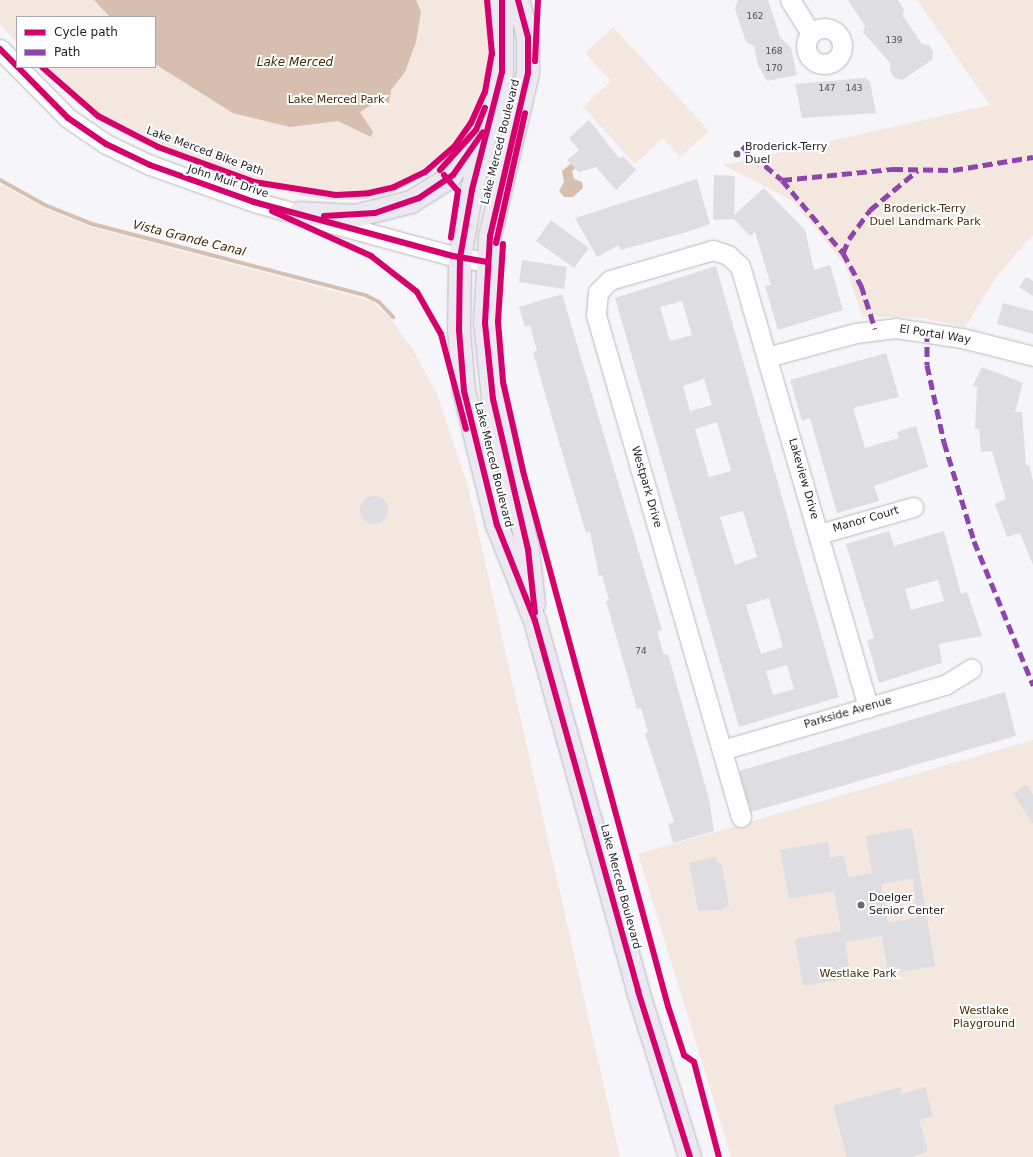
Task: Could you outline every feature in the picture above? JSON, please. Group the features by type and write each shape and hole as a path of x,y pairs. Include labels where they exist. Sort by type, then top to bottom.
{"main road":[{"name":"Lake Merced Boulevard","path":"502,0 503,57 492,116 472,190 460,258 459,338 470,421 501,539 536,621 636,984 690,1157"},
{"name":"Lake Merced Boulevard","path":"518,0 528,36 528,73 498,195 487,262 485,323 490,384 528,549 536,621"},
{"path":"300,213 365,215 419,198 457,170 492,116"}],"street":[{"path":"798,6 811,33"},
{"name":"John Muir Drive","path":"0,50 16,67"},
{"name":"John Muir Drive","path":"17,68 48,100 106,144 203,185 460,258 487,262"},
{"name":"Westpark Drive","path":"728,255 704,251 618,276 598,292 595,307 741,817"},
{"name":"Lakeview Drive","path":"728,255 743,274 868,708"},
{"name":"El Portal Way","path":"767,357 856,333 896,328 962,338 1033,356"},
{"name":"Manor Court","path":"819,534 913,507"},
{"name":"Parkside Avenue","path":"722,750 945,685 971,669"}],"green space":[{"name":"Lake Merced Park","path":"0,0 491,0 497,54 475,125 439,168 393,193 361,200 327,200 258,187 134,140 79,105 39,68 156,68 156,16 16,16 16,42 0,24"},
{"name":"Broderick-Terry Duel Landmark Park","path":"917,0 1033,0 1033,235 999,273 965,327 922,318 862,316 845,265 793,201 723,165 990,105"},
{"path":"613,27 709,131 680,157 663,138 635,164 583,107 611,81 585,53"},
{"path":"0,184 44,208 91,227 371,301 391,319 415,353 437,394 468,487 620,1157 0,1157"},
{"name":"Westlake Park","path":"1033,740 1033,1157 731,1157 638,854"}],"water":[{"name":"Lake Merced","path":"94,0 416,0 421,12 416,42 405,72 391,90 389,103 376,102 360,112 373,132 371,137 338,121 290,127 233,113 156,65 156,16 109,16"},
{"path":"576,159 580,164 572,171 574,179 582,182 583,188 573,197 564,197 559,191 564,182 562,171"}],"building":[{"path":"738,0 768,0 780,37 791,48 797,75 767,81 758,65 754,46 746,42 735,9"},
{"path":"848,0 898,0 904,9 903,16 922,44 929,45 933,52 932,60 902,80 895,78 890,71 890,63 863,32 865,26"},
{"path":"865,78 870,82 876,113 802,118 795,84"},
{"path":"589,120 619,158 624,157 636,170 616,190 596,167 579,172 567,160 579,150 569,138"},
{"path":"714,175 735,176 734,215 764,188 805,230 814,270 830,265 843,310 778,330 765,286 771,285 755,232 750,236 734,219 713,220"},
{"path":"697,179 710,224 687,232 620,250 619,245 597,257 575,218"},
{"path":"551,220 589,248 574,268 536,241"},
{"path":"522,260 567,267 564,289 519,282"},
{"path":"716,266 839,697 739,727 615,298","holes":["682,301 692,335 670,341 660,307","704,379 712,405 690,411 683,386","717,422 731,471 709,477 695,429","743,511 757,557 735,565 720,517","769,598 783,647 761,654 746,605","787,665 794,689 773,695 766,671"]},
{"path":"1026,277 1033,281 1033,296 1019,287"},
{"path":"562,294 662,630 657,631 664,655 668,654 709,799 714,831 673,843 668,824 674,822 645,734 648,732 641,708 637,709 606,601 609,600 602,575 599,576 590,532 586,533 566,466 533,352 537,351 530,325 525,327 519,307"},
{"path":"1003,303 1033,311 1033,334 997,324"},
{"path":"886,353 899,397 853,408 865,448 899,438 897,432 916,426 928,467 874,486 879,501 837,513 810,418 802,421 790,380"},
{"path":"982,367 1023,383 1015,412 1022,412 1026,465 1029,465 1033,481 1033,565 1020,533 1007,537 995,504 1006,499 992,451 981,452 979,429 975,429 977,387 973,386"},
{"path":"374,496 384,500 388,510 384,520 374,524 364,520 360,510 364,500"},
{"path":"889,531 894,546 944,531 961,594 967,592 982,636 939,644 942,663 879,683 867,640 874,638 846,544","holes":["938,580 944,601 911,610 905,589"]},
{"path":"1005,692 1016,736 751,812 739,771"},
{"path":"1027,785 1033,795 1033,824 1013,793"},
{"name":"Doelger Senior Center","path":"912,828 935,966 888,974 882,936 845,942 851,978 803,986 795,939 841,931 834,891 789,899 780,850 828,842 830,858 844,855 848,877 872,873 866,836","holes":["913,878 914,898 920,917 888,923 881,884"]},
{"path":"716,857 717,863 721,863 729,905 721,910 698,911 689,863"},
{"path":"900,1087 902,1094 925,1087 933,1116 919,1120 928,1151 913,1157 847,1157 833,1106"}],"waterway":[{"name":"Vista Grande Canal","path":"0,180 45,205 92,224 365,295 379,302 393,317"}],"marked path":[{"path":"742,146 782,180 843,253 861,285 875,329"},
{"path":"782,180 893,169 953,170 1033,157"},
{"path":"843,253 849,239 870,210 918,170"},
{"path":"927,332 927,365 944,442 974,541 1033,685"}],"cycle path":[{"name":"Lake Merced Bike Path","path":"43,68 98,116 158,147 254,182 336,195 369,193 394,187 425,172 454,147 471,123 485,92 492,54 487,0"},
{"path":"502,0 502,72 472,190 460,258 459,330 464,391 497,525 535,621 638,991 690,1157"},
{"path":"518,0 528,37 528,73 490,236 485,323 493,399 528,549 535,613"},
{"path":"535,61 538,0"},
{"path":"0,49 16,65"},
{"path":"19,68 68,118 106,144 150,165 254,202 453,256 487,262"},
{"path":"440,170 476,130 485,108"},
{"path":"496,243 525,113"},
{"path":"324,216 375,213 419,198 453,175 483,132"},
{"path":"444,175 458,191 451,237"},
{"path":"272,211 371,256 417,292 441,334 466,429"},
{"path":"503,244 498,322 503,382 523,471 668,1006 684,1055 694,1062 719,1157"}],"place":[{"name":"Broderick-Terry Duel","path":"737,154"},
{"name":"Doelger Senior Center","path":"861,905"}],"park label":[{"name":"Westlake Playground","path":"984,1018"}]}
